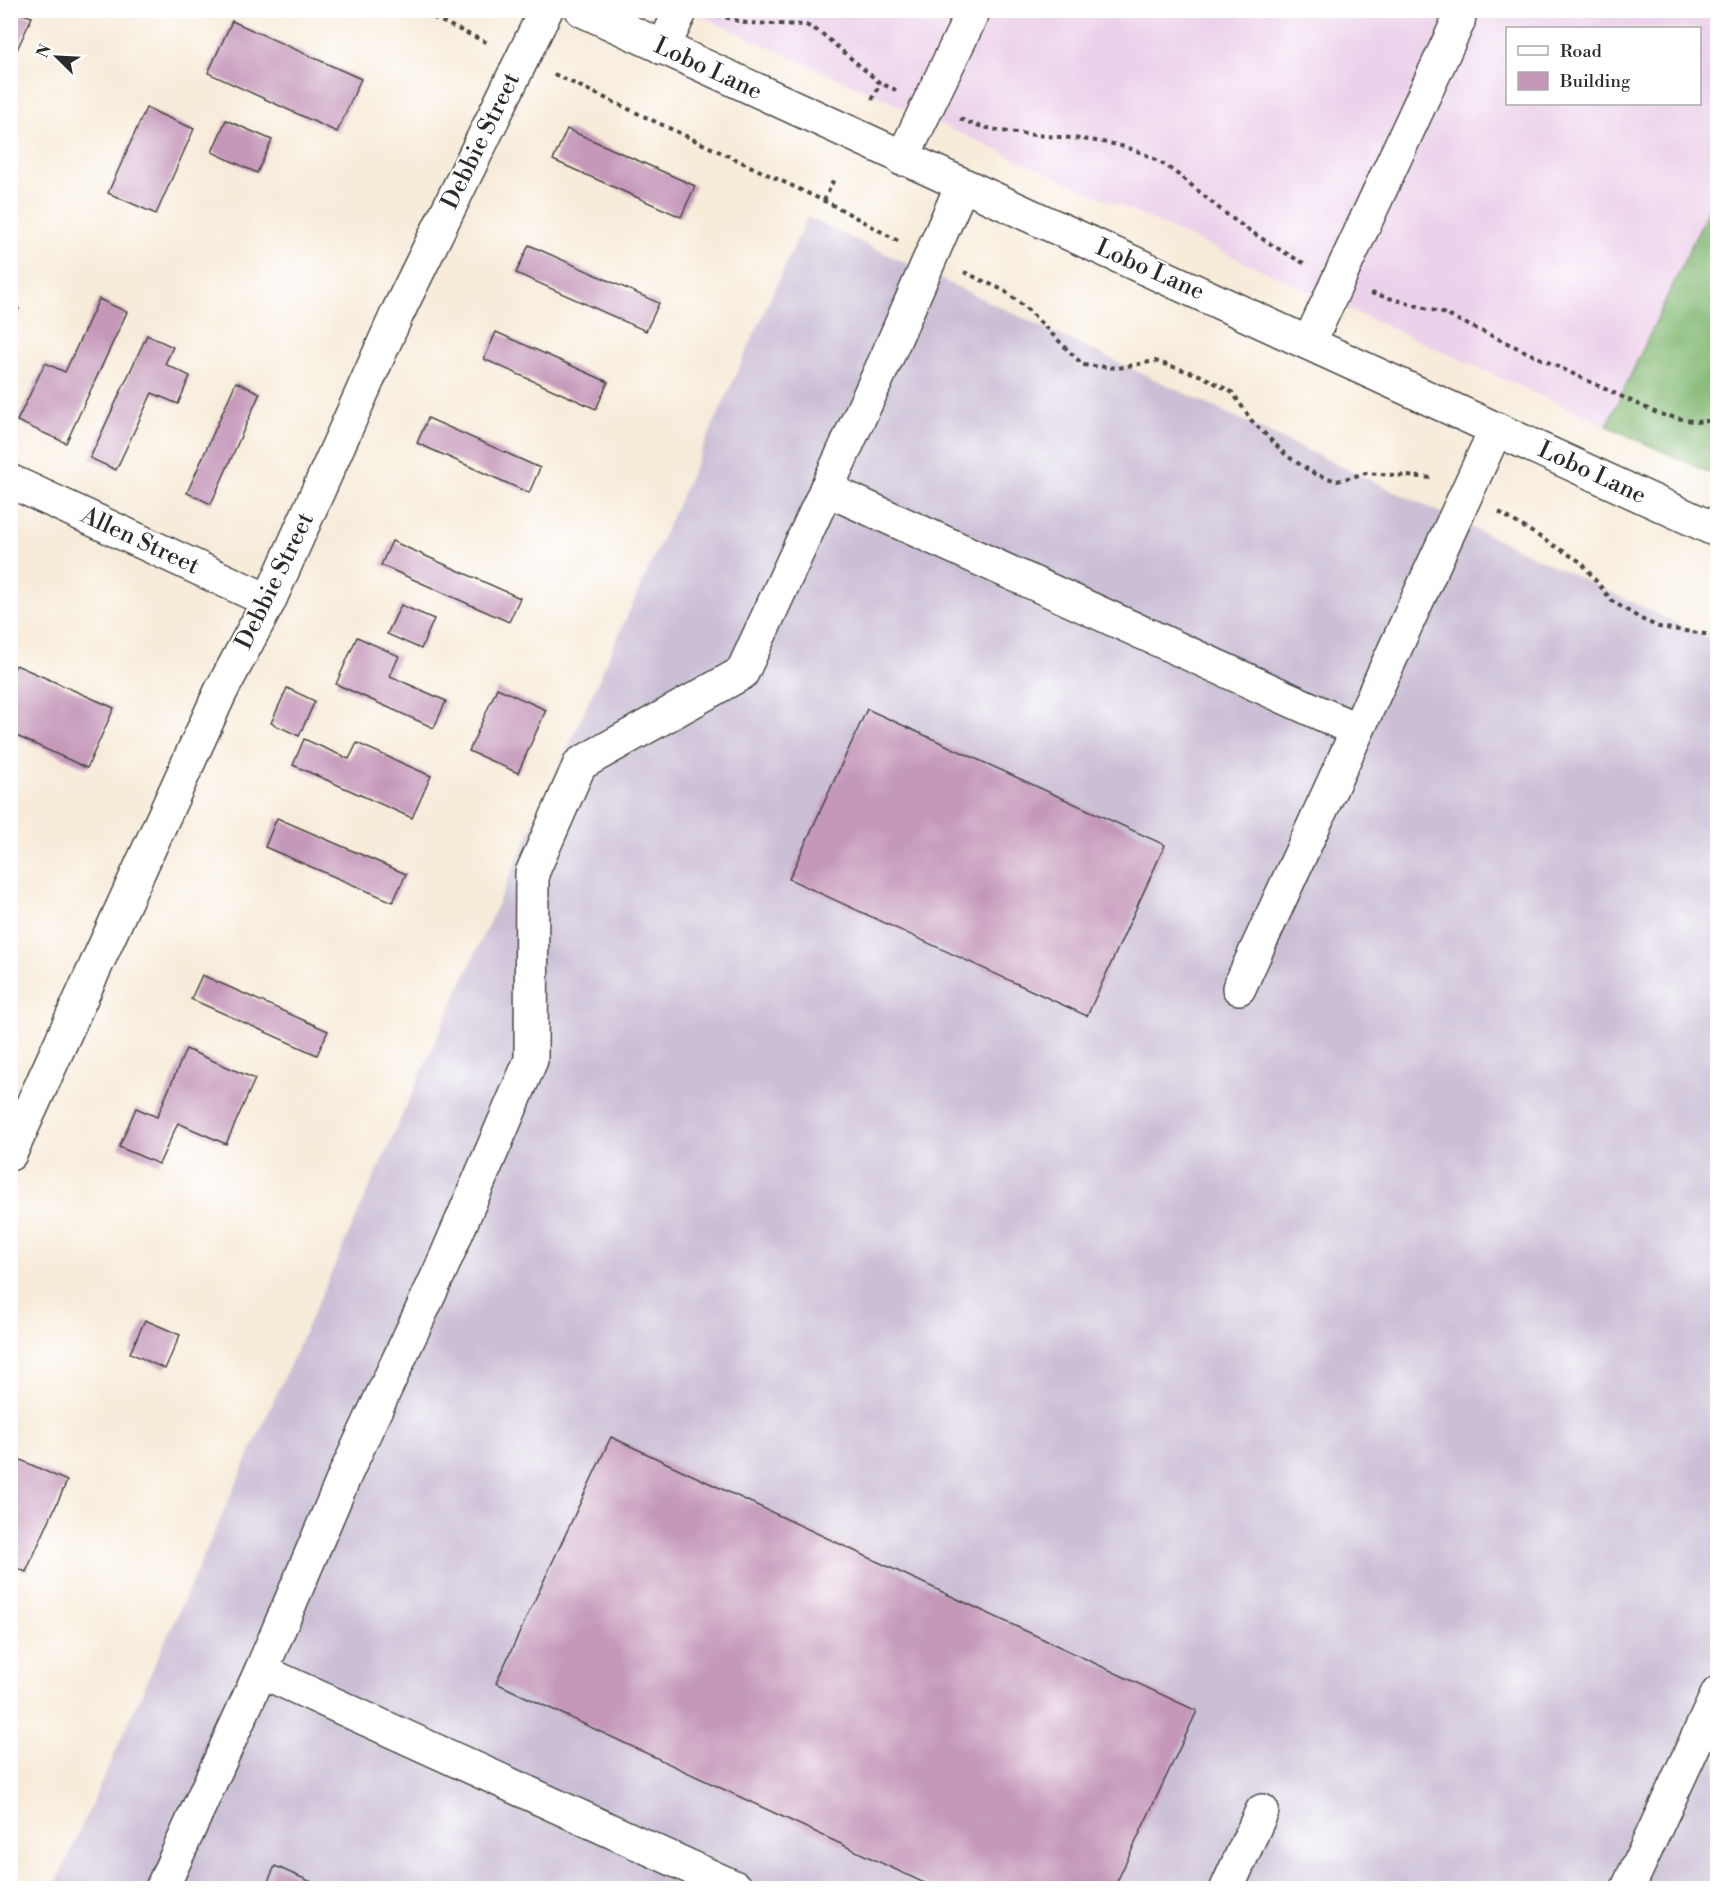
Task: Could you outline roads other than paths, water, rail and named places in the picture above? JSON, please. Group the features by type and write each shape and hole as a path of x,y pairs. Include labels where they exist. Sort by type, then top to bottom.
{"street":[{"name":"Debbie Street","path":"10,1154 220,693 269,601 397,314 546,10"},
{"name":"Lobo Lane","path":"582,10 902,159 1718,531"},
{"path":"663,48 681,10"},
{"path":"902,159 974,10"},
{"path":"1309,343 1458,22 1460,10"},
{"path":"162,1888 261,1671 345,1475 441,1269 531,1060 532,873 580,764 742,673 962,185"},
{"path":"1239,988 1496,429"},
{"name":"Allen Street","path":"10,481 269,601"},
{"path":"826,489 1357,730"},
{"path":"261,1671 736,1888"},
{"path":"1628,1888 1718,1693"},
{"path":"1227,1888 1262,1811"}]}
